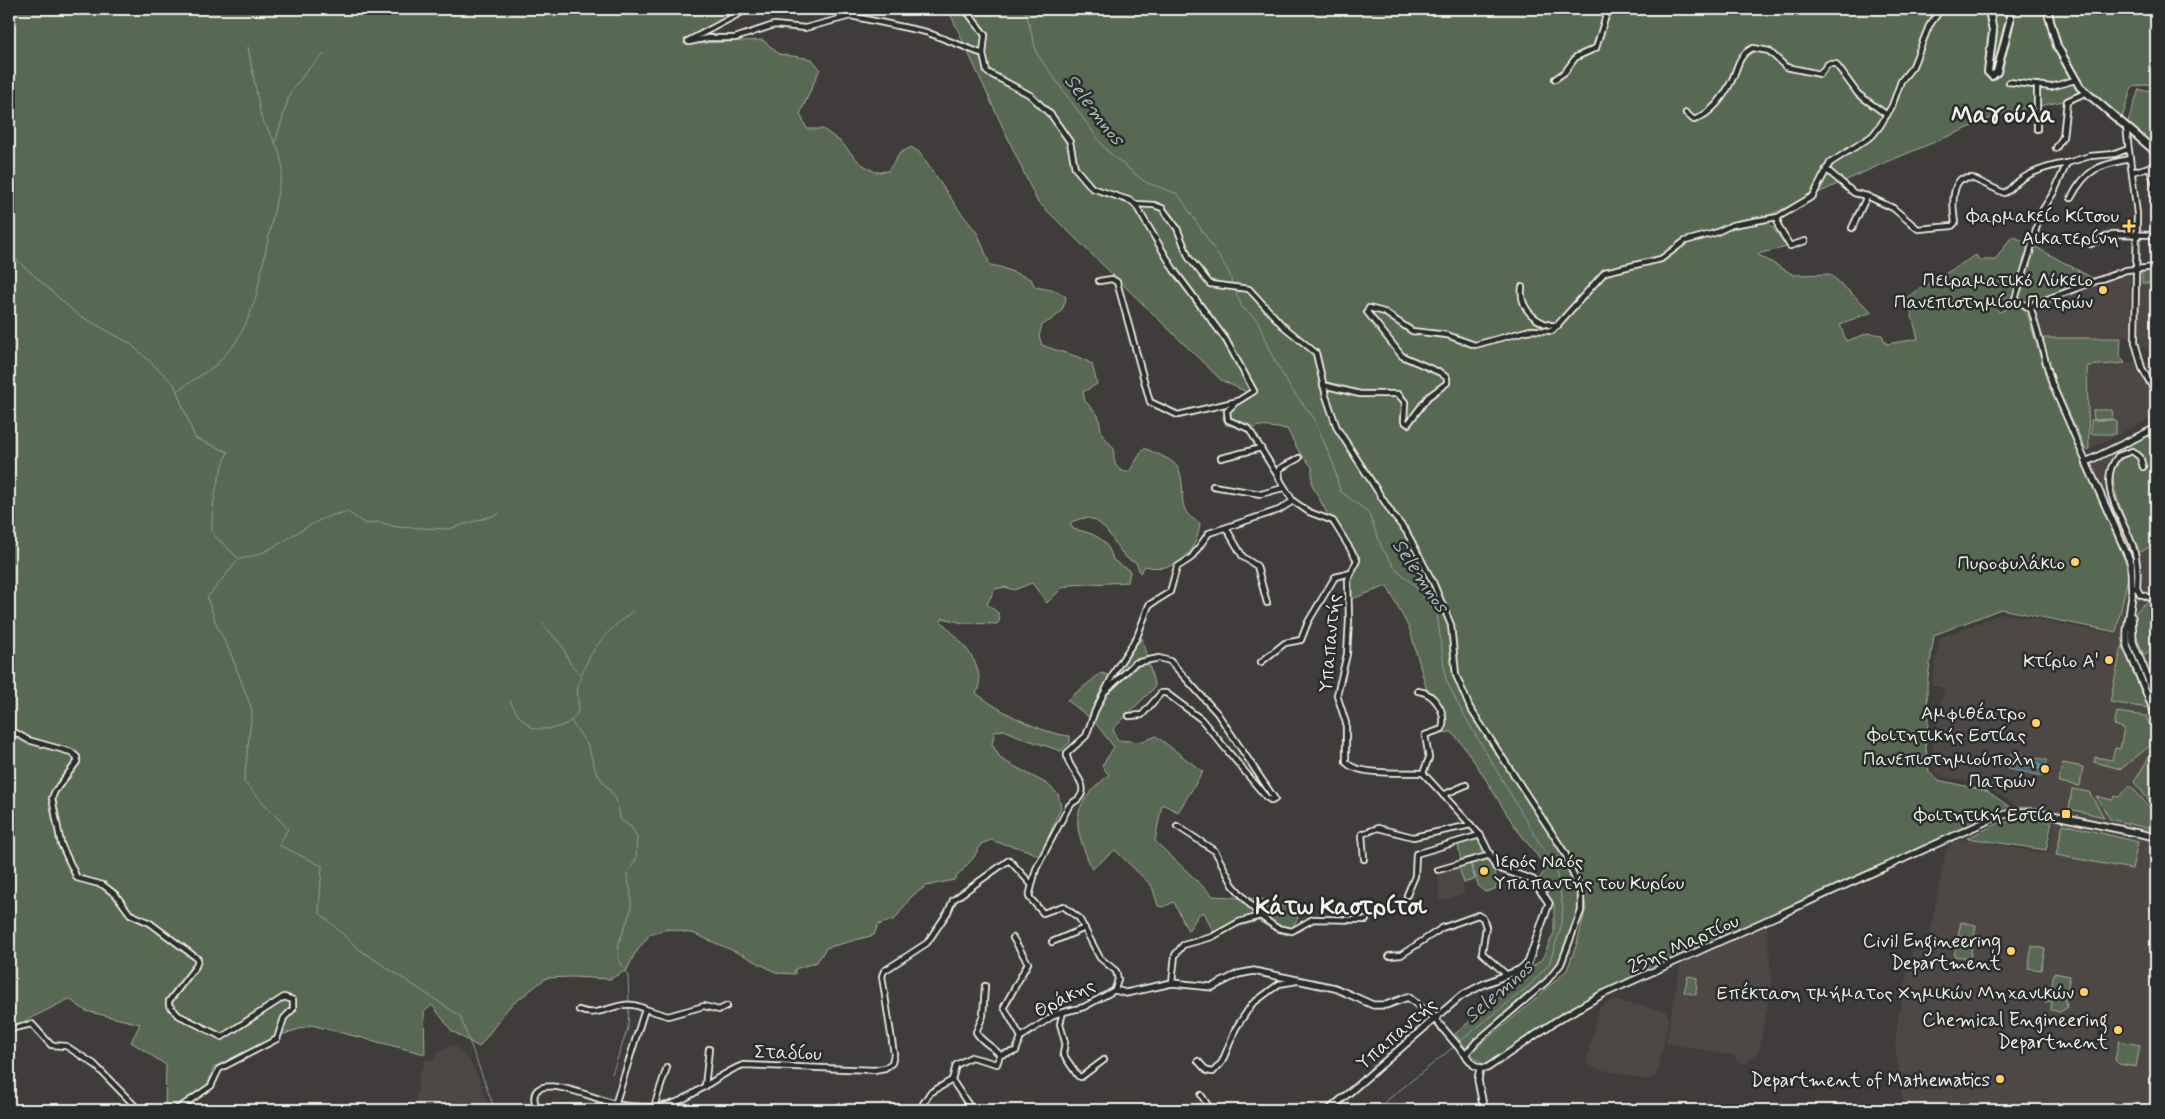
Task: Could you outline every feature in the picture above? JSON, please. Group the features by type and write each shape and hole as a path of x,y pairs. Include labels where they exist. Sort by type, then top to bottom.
{"main road":[{"path":"1990,9 1993,32 1988,72 1990,75 1995,76 2010,21 2010,9"},
{"path":"2047,9 2057,46 2075,80 2086,93 2156,152"}],"street":[{"path":"748,9 688,41 708,38 735,38 774,25 804,28 851,16 926,32 982,54"},
{"path":"965,9 985,35 982,54 987,72 1030,95 1059,124 1070,142 1075,168 1092,188 1135,204 1174,270 1226,340 1254,387 1253,393 1238,400 1178,415 1149,402 1117,282 1112,279 1099,281"},
{"path":"1555,79 1565,72 1576,57 1596,48 1608,9"},
{"path":"1323,385 1360,394 1393,393 1401,396 1405,402 1404,421 1406,424 1411,422 1428,396 1447,383 1447,378 1441,373 1402,356 1367,312 1369,308 1384,312 1412,331 1447,335 1475,345 1530,330 1552,331 1605,272 1661,259 1686,241 1715,233 1732,225 1778,218 1813,196 1826,169 1838,156 1872,136 1887,115 1901,80 1913,66 1929,26 1941,9"},
{"path":"1686,113 1694,120 1713,108 1722,98 1739,60 1753,48 1769,51 1786,67 1820,74 1824,72 1828,64 1836,64 1858,94 1887,115"},
{"path":"2009,82 2051,87 2075,80"},
{"path":"2037,129 2038,85"},
{"path":"2056,148 2064,135 2067,102 2086,93"},
{"path":"2126,127 2137,211 2135,342 2142,368 2156,394"},
{"path":"1826,169 1854,193 1867,196 1893,208 1918,228 1952,226 1955,222 1953,211 1956,185 1961,178 1972,178 2004,193 2016,183 2048,166 2090,156 2116,154 2128,149"},
{"path":"2071,198 2076,187 2093,169 2104,164 2130,159"},
{"path":"2067,163 2054,192 2040,214 2015,299 2031,309 2052,384 2130,563 2135,588 2140,594 2151,598"},
{"path":"2132,172 2156,164"},
{"path":"2149,167 2156,183"},
{"path":"1852,228 1867,196"},
{"path":"1135,204 1154,205 1162,208 1177,228 1188,258 1210,284 1249,289 1282,324 1313,349 1319,358 1330,412 1342,438 1369,476 1393,516 1406,531 1433,582 1451,624 1456,675 1470,708 1565,853 1581,895 1581,911 1561,964 1547,981 1463,1053"},
{"path":"1778,218 1778,226 1790,246 1805,241"},
{"path":"2091,244 2110,234 2156,235"},
{"path":"2031,309 2034,304 2136,268 2156,267"},
{"path":"1522,287 1524,300 1532,316 1545,325 1558,326"},
{"name":"Υπαπαντής","path":"1238,400 1229,409 1227,418 1248,428 1293,501 1302,509 1328,518 1335,524 1357,560 1357,564 1348,580 1349,620 1347,654 1337,697 1346,723 1345,760 1351,767 1378,772 1423,773 1480,834 1499,869 1533,880 1549,902 1528,963 1524,968 1484,984 1461,996 1330,1110"},
{"path":"2086,462 2155,428 2156,417"},
{"path":"1221,458 1261,448"},
{"path":"2143,467 2136,452 2132,451 2118,456 2110,468 2108,480 2109,491 2136,560 2135,588 2127,631 2127,646 2156,716"},
{"path":"1213,486 1261,494 1282,486 1279,469 1299,458"},
{"path":"1293,501 1279,510 1226,528 1213,530 1206,535 1191,558 1177,567 1170,592 1149,605 1137,637 1106,690 1093,716 1086,736 1067,754 1069,763 1081,783 1082,792 1079,799 1069,806 1036,869 1031,884 1030,898 1042,912 1065,906 1077,916 1085,928 1098,956 1116,971 1118,979 1115,990 1126,993 1172,983 1212,987 1238,974 1254,971 1335,988 1373,1005 1386,1005 1404,998 1411,998 1434,1018 1474,1065 1480,1068 1478,1080 1484,1110"},
{"path":"1226,528 1243,557 1257,566 1266,603"},
{"path":"1261,662 1285,643 1301,640 1308,622 1335,576 1351,572"},
{"path":"2132,603 2133,642 2156,698"},
{"path":"1106,690 1135,663 1159,658 1170,660 1217,713 1275,799 1272,801 1266,798 1198,717 1166,693 1161,693 1142,715 1130,716"},
{"path":"1418,691 1426,692 1437,704 1443,723 1442,729 1425,735 1429,758 1423,773"},
{"path":"9,729 28,740 71,752 77,757 77,762 55,791 52,798 61,844 75,876 103,885 116,895 130,914 150,923 198,960 196,966 169,1001 169,1005 175,1012 222,1037 284,997 293,1000 293,1009 284,1018 277,1039 219,1069 211,1086 176,1110"},
{"path":"1443,795 1466,785"},
{"name":"25ης Μαρτίου","path":"1480,1068 1492,1065 1556,1021 1601,995 2004,814 2033,812 2060,815 2156,836"},
{"path":"1364,859 1362,834 1378,828 1413,837 1471,825"},
{"path":"1178,826 1215,852 1233,885 1260,916 1277,928 1292,931 1313,919 1366,920"},
{"path":"1407,895 1415,876 1416,854 1480,834"},
{"path":"1438,870 1490,855"},
{"name":"Σταδίου","path":"536,1110 533,1097 536,1090 555,1087 572,1090 615,1105 654,1109 678,1102 735,1068 750,1064 788,1068 874,1070 892,1063 894,1054 882,976 884,971 927,943 948,912 953,900 1009,860 1015,864 1031,884"},
{"path":"1389,956 1402,954 1442,928 1478,915 1484,918 1486,927 1482,953 1507,975"},
{"path":"1172,983 1175,955 1183,946 1212,937 1238,922 1260,916"},
{"path":"1052,942 1085,928"},
{"name":"Θράκης","path":"1013,938 1028,963 1004,1007 1021,1037 1054,1015 1084,1007 1115,990"},
{"path":"1198,1060 1207,1071 1212,1072 1222,1062 1236,1028 1252,1004 1279,984 1298,980"},
{"path":"985,986 984,1014 975,1031 982,1042 994,1048 1000,1055"},
{"path":"579,1010 590,1012 626,1004 668,1016 704,1006 719,1010 727,1006"},
{"path":"615,1105 645,1009"},
{"path":"1063,1012 1060,1024 1065,1042 1062,1054 1078,1076 1081,1077 1104,1060"},
{"path":"9,1029 28,1024 35,1026 51,1045 66,1046 94,1064 140,1110"},
{"path":"1000,1055 1016,1051 1021,1037"},
{"path":"705,1087 709,1049"},
{"path":"972,1110 952,1080 954,1068 960,1061 975,1057 997,1064 1000,1055"},
{"path":"654,1109 667,1067"},
{"path":"919,1110 930,1093 952,1080"},
{"path":"1201,1095 1211,1110"}],"shaded area":[{"path":"2139,270 2156,270 2156,377 2153,376 2149,369 2147,363 2150,359 2146,347 2142,346 2138,328"},
{"path":"2130,272 2130,337 2041,338 2033,311 2035,306"},
{"path":"2134,363 2141,372 2154,399 2150,419 2089,449 2087,365"},
{"name":"Πανεπιστημιούπολη Πατρών","path":"2156,431 2156,1110 1904,1110 1895,1045 1899,1011 1914,945 1927,947 1946,850 1953,842 1966,839 2048,854 2056,813 2021,809 1984,785 1941,776 1935,772 1931,755 1944,688 1931,685 1940,638 2002,613 2115,634 2127,570 2085,465"},
{"path":"1471,864 1476,880 1462,885 1465,893 1439,902 1439,872"},
{"path":"1767,925 1772,983 1759,1051 1746,1064 1737,1062 1735,1056 1666,1043 1680,965"},
{"path":"1613,1000 1666,1011 1669,1018 1656,1077 1648,1080 1593,1068 1586,1062 1599,1007"},
{"path":"453,1044 469,1060 479,1079 490,1110 417,1110 416,1100 419,1074 426,1059 432,1060 439,1051"}],"green space":[{"path":"9,9 740,9 683,44 763,40 779,54 812,59 820,69 800,114 807,129 823,129 841,142 860,163 875,172 888,171 900,153 911,147 919,152 978,234 990,265 1031,279 1035,287 1057,291 1066,297 1061,311 1042,325 1039,336 1042,345 1074,355 1092,364 1097,384 1083,392 1085,401 1098,415 1102,434 1114,449 1114,458 1118,468 1124,472 1129,472 1144,448 1172,461 1178,468 1181,476 1186,512 1191,518 1200,523 1194,544 1183,559 1166,567 1145,566 1140,573 1136,562 1128,559 1121,552 1102,525 1094,520 1083,518 1070,523 1073,529 1087,532 1099,538 1107,546 1113,560 1130,571 1128,582 1071,585 1062,588 1047,603 1032,583 1014,590 1005,587 995,589 987,604 998,613 1000,620 997,624 963,623 943,618 941,621 962,643 973,660 979,679 979,689 976,693 999,709 1035,727 1070,736 1070,742 1061,751 1004,730 995,731 992,744 1001,759 1047,784 1058,794 1061,807 1040,857 1034,853 991,840 981,844 974,857 954,880 926,886 911,897 895,919 878,925 874,935 826,948 817,962 795,969 795,974 777,973 745,956 695,934 669,929 650,934 634,955 627,970 610,979 546,978 509,1007 479,1047 452,1031 432,1005 424,1012 425,1054 311,1025 272,1038 214,1067 208,1084 172,1110 165,1110 166,1065 131,1042 140,1024 86,1011 69,999 13,1027 9,1027"},
{"path":"948,9 2156,9 2156,83 2132,87 2122,118 2094,95 2004,113 1882,164 1765,217 1787,247 1757,254 1794,275 1830,274 1872,312 1840,324 1846,341 1869,333 1882,335 1886,344 1918,339 1907,297 1976,255 1979,260 1995,260 2012,236 2030,244 2012,298 2005,298 1995,307 1999,312 2017,305 2024,308 2028,316 2049,385 2126,563 2128,577 2116,632 2001,609 1934,635 1927,685 1928,724 1925,740 1929,772 1938,780 1987,791 2014,810 1991,816 1608,988 1528,1035 1488,1063 1482,1064 1470,1053 1530,1004 1567,970 1577,943 1586,908 1579,873 1566,866 1577,895 1578,911 1561,957 1552,971 1533,991 1467,1050 1455,1034 1542,959 1554,933 1554,904 1538,880 1546,869 1514,826 1460,742 1452,732 1438,733 1441,723 1440,714 1429,698 1410,630 1387,586 1346,601 1346,576 1354,565 1352,559 1347,546 1334,528 1324,520 1328,515 1312,485 1312,467 1298,450 1287,429 1258,426 1247,433 1242,428 1226,425 1223,419 1225,408 1247,400 1253,395 1221,380 1037,201"},
{"path":"2156,87 2156,148 2127,124 2139,89 2146,91"},
{"path":"2034,246 2094,279 2027,304 2019,297"},
{"path":"2142,271 2156,271 2156,283 2142,283"},
{"path":"2041,338 2121,338 2120,356 2125,363 2087,366 2089,449 2086,450 2056,384"},
{"path":"2093,410 2112,410 2113,419 2094,420"},
{"path":"2091,420 2116,420 2116,434 2091,434"},
{"path":"2156,431 2156,543 2141,552 2123,514 2115,491 2113,474 2116,466 2126,454 2122,447"},
{"path":"2156,598 2156,620 2153,621 2156,629 2156,646 2144,655 2134,629 2134,615 2138,609"},
{"path":"1142,638 1155,687 1113,729 1117,740 1142,742 1156,736 1203,772 1178,812 1162,804 1155,841 1213,896 1262,899 1294,909 1298,918 1288,935 1280,933 1258,921 1233,928 1216,938 1204,912 1199,914 1188,931 1174,902 1163,907 1158,906 1152,886 1115,850 1092,869 1081,840 1078,818 1086,797 1109,775 1102,766 1114,747 1094,721 1067,700 1101,673 1111,676"},
{"path":"2122,645 2148,708 2110,702"},
{"path":"2117,712 2146,716 2156,741 2121,769 2094,762 2095,757 2112,760 2115,748 2120,749 2124,728 2114,725"},
{"path":"2156,746 2156,809 2134,782"},
{"path":"2063,763 2083,767 2080,786 2058,782"},
{"path":"2130,785 2156,815 2150,829 2110,819 2096,796 2112,800 2115,796 2119,797"},
{"path":"2072,789 2089,792 2104,817 2069,809"},
{"path":"2029,819 2052,822 2046,850 1967,838 1999,823"},
{"path":"2063,824 2138,842 2132,869 2056,855"},
{"path":"1479,838 1483,848 1483,855 1461,862 1458,844"},
{"path":"1488,860 1495,874 1497,884 1495,889 1485,892 1479,887 1471,864"},
{"path":"1470,864 1475,879 1464,883 1459,867"},
{"path":"1961,922 1976,925 1974,939 1958,936"},
{"path":"1958,938 1973,941 1970,958 1954,956"},
{"path":"2032,946 2045,949 2041,970 2028,968"},
{"path":"2054,973 2070,976 2065,1000 2068,1007 2060,1012 2051,1010 2052,1002 2047,1001 2046,1004 2045,997 2049,997"},
{"path":"1688,976 1697,978 1696,995 1684,992"},
{"path":"2119,1041 2140,1045 2136,1067 2119,1064 2115,1060"}],"water":[{"path":"2011,753 2047,760 2044,776 2008,769"}],"waterway":[{"name":"Selemnos","path":"1025,9 1037,54 1106,150 1145,182 1178,194 1229,272 1232,284"},
{"path":"177,391 216,365 234,345 246,324 256,297 283,168 278,148 261,117 248,47"},
{"path":"9,49 14,64 9,92"},
{"path":"275,143 290,93 308,69 324,54"},
{"path":"9,253 77,314 131,344 174,384 195,438 228,452 215,492 212,533 239,559 207,598 252,710 244,782 288,829 279,845 322,866 319,912 360,950 460,1016 495,1110"},
{"name":"Selemnos","path":"1234,288 1242,307 1258,321 1270,352 1291,389 1314,418 1334,466 1340,491 1368,512 1382,548 1394,567 1415,586 1437,614 1446,680 1461,710 1556,871 1563,908 1560,931 1549,964 1530,985 1458,1043"},
{"path":"239,559 254,556 267,550 319,521 333,515 348,512 365,524 380,522 396,527 449,529 499,514"},
{"path":"510,701 518,715 532,728 551,729 569,722 577,713 578,687 592,653 606,635 633,611"},
{"path":"543,624 563,647 570,663 582,677"},
{"path":"571,721 588,746 596,772 616,799 621,820 631,827 637,836 636,859 627,875 631,893 631,910 619,943 618,957 628,976 629,1002"},
{"path":"612,1074 628,1028 629,1006"},
{"name":"Selemnos","path":"1375,1110 1455,1046"}],"place":[{"name":"Φαρμακείο Κίτσου Αικατερίνη","path":"2129,226"},
{"name":"Πειραματικό Λύκειο Πανεπιστημίου Πατρών","path":"2103,290"},
{"name":"Πυροφυλάκιο","path":"2075,562"},
{"name":"Κτίριο Α'","path":"2109,660"},
{"name":"Αμφιθέατρο Φοιτητικής Εστίας","path":"2036,723"},
{"name":"Πανεπιστημιούπολη Πατρών","path":"2045,769"},
{"name":"Φοιτητική Εστία","path":"2066,814"},
{"name":"Ιερός Ναός Υπαπαντής του Κυρίου","path":"1484,871"},
{"name":"Civil Engineering Department","path":"2011,951"},
{"name":"Επέκταση τμήματος Χημικών Μηχανικών","path":"2084,992"},
{"name":"Chemical Engineering Department","path":"2118,1030"},
{"name":"Department of Mathematics","path":"2000,1079"}],"district":[{"name":"Μαγούλα","path":"2003,114"},
{"name":"Κάτω Καστρίτσι","path":"1341,906"}]}
